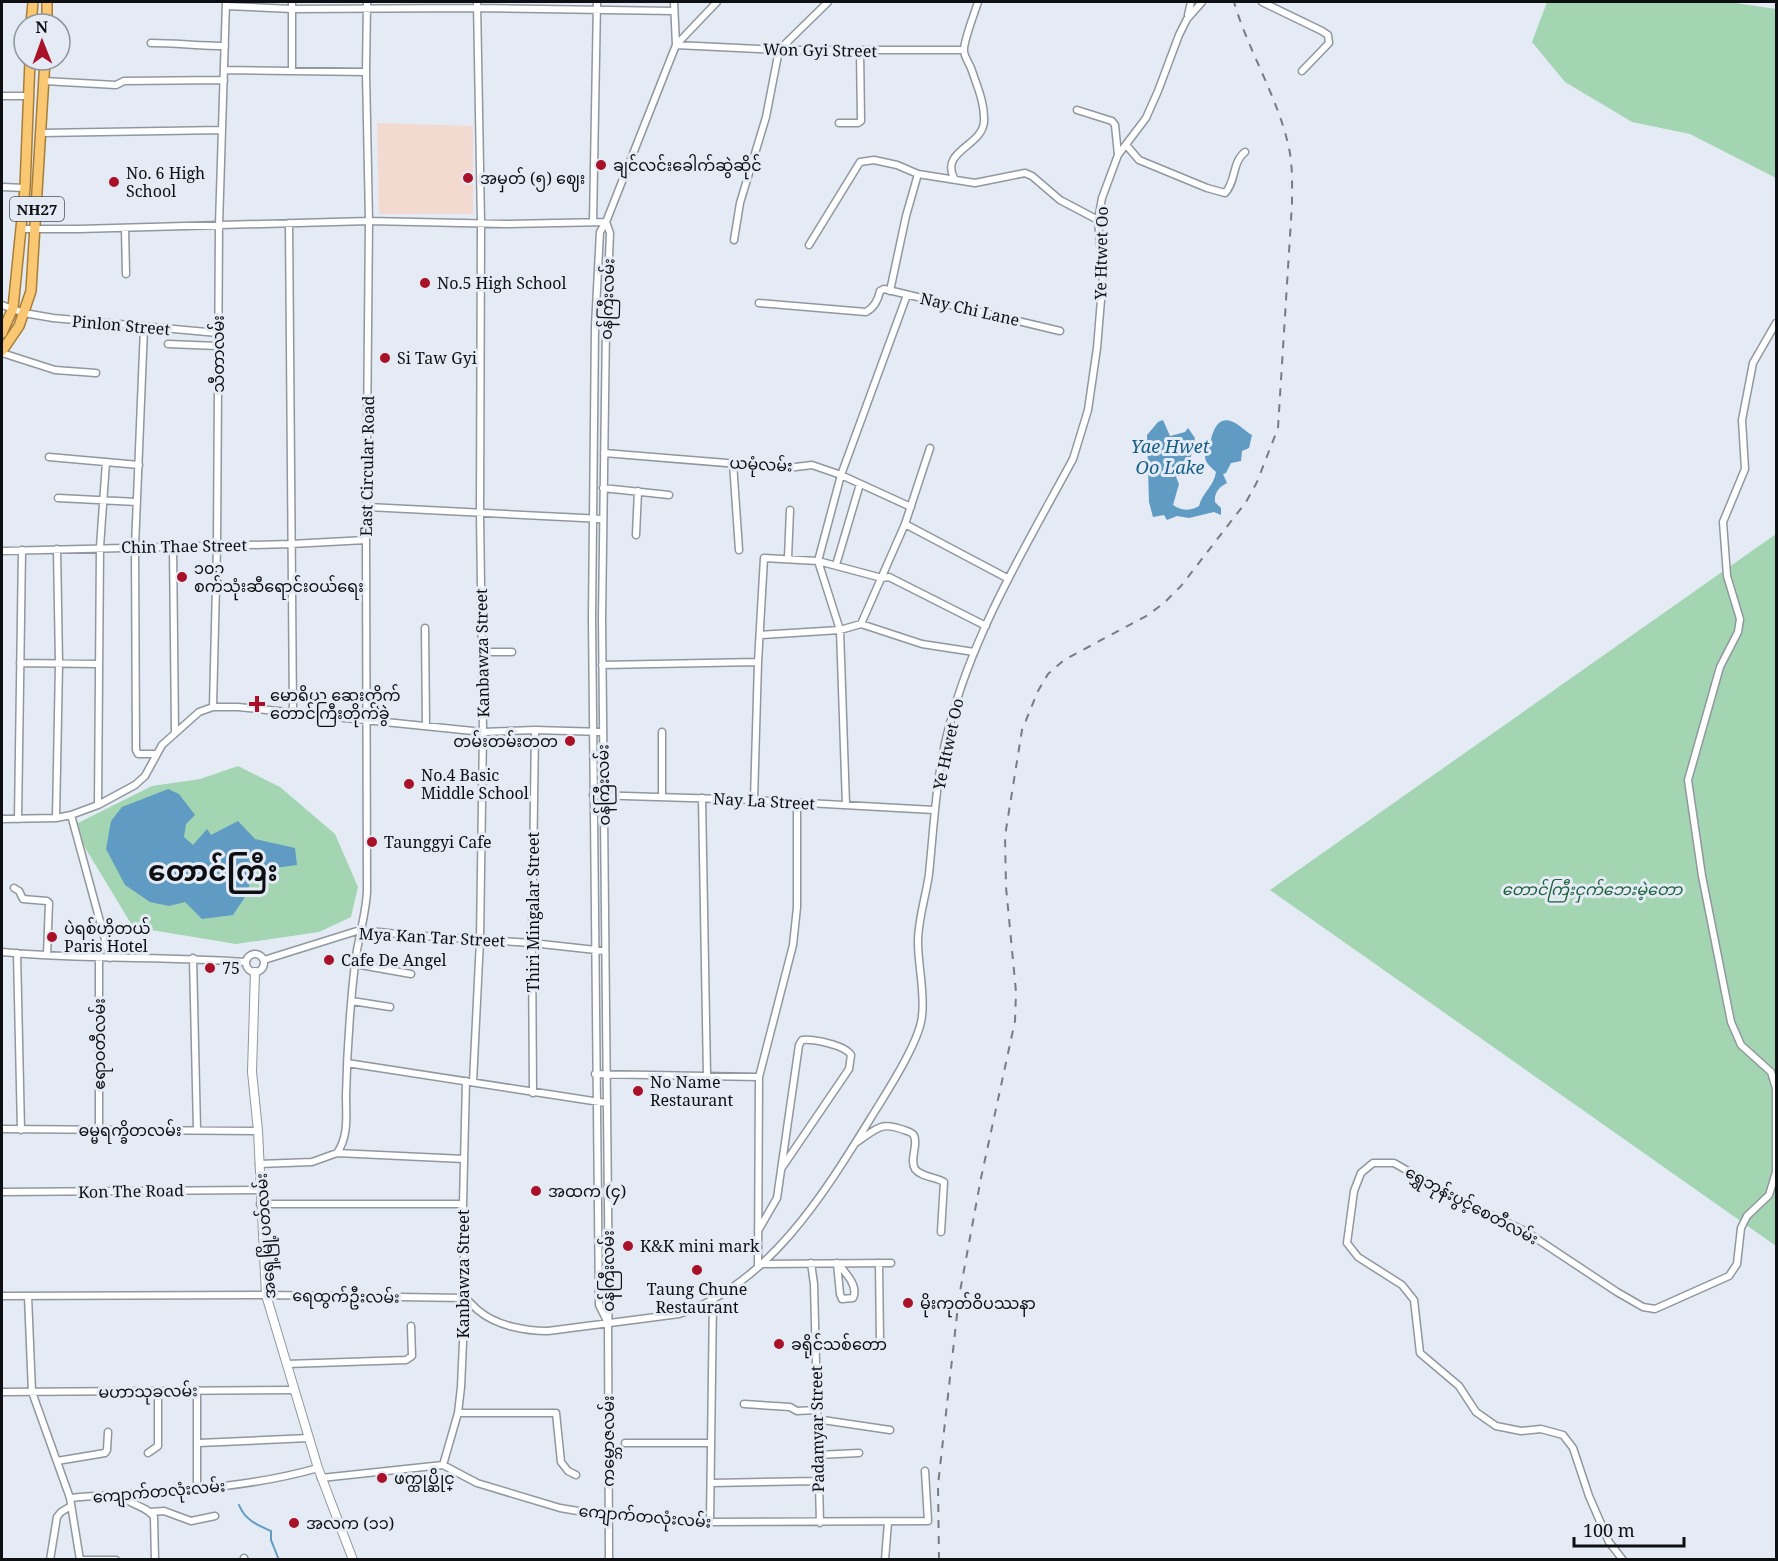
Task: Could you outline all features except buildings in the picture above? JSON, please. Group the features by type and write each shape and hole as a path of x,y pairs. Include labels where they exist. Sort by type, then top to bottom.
{"highway":[{"name":"NH27","path":"2,333 13,308 25,188 30,72"},
{"name":"NH27","path":"2,352 19,326 31,291 44,72"}],"street":[{"path":"292,2 292,71"},
{"path":"593,222 597,2"},
{"path":"674,2 676,45"},
{"path":"21,229 369,221 606,222 676,45 717,2"},
{"path":"734,240 740,203 766,117 779,50 828,2"},
{"path":"954,178 951,171 956,154 980,134 984,120 981,95 964,50 978,2"},
{"path":"1187,19 1191,2"},
{"path":"1187,19 1202,2"},
{"path":"1262,2 1328,35 1329,43 1302,71"},
{"path":"226,4 292,9 367,5 477,5 674,11"},
{"name":"သီတာလမ်း","path":"213,707 217,545 219,225 226,4"},
{"name":"East Circular Road","path":"337,1153 344,1144 346,1130 347,1063 355,964 360,930 366,912 367,891 366,540 369,221 367,5"},
{"name":"Kanbawza Street","path":"443,1465 458,1413 465,1298 464,1159 480,940 483,732 480,514 481,223 477,5"},
{"name":"Ye Htwet Oo","path":"608,1323 679,1314 698,1308 759,1265 803,1220 894,1080 918,1030 922,1017 918,942 929,876 934,810 948,729 974,652 1007,578 1073,459 1088,410 1097,348 1103,276 1098,220 1102,198 1118,156 1146,118 1187,19"},
{"path":"151,43 225,46"},
{"name":"Won Gyi Street","path":"676,45 779,50 964,50"},
{"path":"839,123 861,121 860,50"},
{"path":"224,70 366,72"},
{"path":"44,81 116,85 124,81 224,80"},
{"path":"2,96 30,96"},
{"path":"1077,110 1112,122 1118,156"},
{"path":"41,133 222,130"},
{"path":"1127,146 1139,160 1225,193 1229,189 1238,158 1245,152"},
{"path":"809,245 860,162 874,160 897,165 918,174 954,178 962,182 975,183 1025,173 1032,176 1060,200 1098,220"},
{"path":"890,291 906,216 918,174"},
{"path":"2,187 25,188"},
{"name":"ဝန်ကြီးလမ်း","path":"606,222 610,233 603,488 602,666 608,1323"},
{"name":"ဝန်ကြီးလမ်း","path":"606,222 600,232 597,277 592,731 599,1305 608,1323"},
{"path":"289,223 293,712"},
{"path":"126,228 126,274"},
{"name":"Nay Chi Lane","path":"759,303 866,312 876,303 881,289 1060,331"},
{"path":"846,805 840,630 818,561 841,476 907,295"},
{"name":"Pinlon Street","path":"2,305 24,313 53,318 218,333"},
{"name":"ရွှေဘုန်းပွင့်စေတီလမ်း","path":"1623,1560 1609,1542 1589,1496 1573,1448 1563,1435 1541,1429 1521,1431 1496,1426 1476,1412 1460,1386 1420,1353 1414,1300 1402,1285 1358,1257 1347,1243 1354,1191 1361,1173 1373,1163 1394,1163 1461,1201 1525,1231 1643,1307 1655,1309 1729,1276 1737,1264 1741,1228 1747,1216 1769,1195 1776,1172 1776,1088 1771,1072 1741,1045 1731,1022 1702,876 1688,780 1720,667 1738,632 1740,619 1727,576 1723,522 1745,469 1742,420 1753,363 1776,323"},
{"path":"144,328 135,547 136,750 138,754 156,754"},
{"path":"168,344 218,345"},
{"path":"2,352 55,370 96,373"},
{"path":"861,624 906,524 930,448"},
{"name":"ယမုံလမ်း","path":"604,453 787,468 812,465 911,507"},
{"path":"48,457 139,465"},
{"path":"98,805 100,547 105,462"},
{"path":"733,463 739,550"},
{"path":"836,565 860,484"},
{"path":"603,488 669,495"},
{"path":"636,535 638,491"},
{"path":"58,498 137,502"},
{"path":"368,507 603,519"},
{"path":"788,558 790,510"},
{"path":"906,524 1007,578"},
{"name":"Chin Thae Street","path":"2,551 366,540"},
{"path":"173,546 175,732"},
{"path":"56,818 59,664 57,549"},
{"path":"18,819 22,550"},
{"path":"754,800 764,558 818,561 882,578 889,577 986,626"},
{"path":"760,635 840,630 861,624 922,644 974,652"},
{"path":"425,628 426,726"},
{"path":"482,651 512,652"},
{"path":"602,666 758,662"},
{"path":"21,663 98,664"},
{"path":"2,819 56,818 98,805 135,785 145,776 156,754 175,732 200,712 213,707 293,712 483,732 535,730 603,732"},
{"name":"Thiri Mingalar Street","path":"533,1093 532,943 535,730"},
{"path":"662,732 662,797"},
{"name":"Nay La Street","path":"593,795 754,800 934,810"},
{"path":"702,798 707,1076"},
{"path":"797,803 797,907 793,945 759,1077 759,1265 891,1263"},
{"path":"71,815 110,958"},
{"path":"14,888 19,891 23,899 49,903 47,955"},
{"name":"Mya Kan Tar Street","path":"2,952 99,958 193,958 246,962 255,954 264,960 360,930 604,951"},
{"path":"17,953 21,1130"},
{"name":"ဧရာဝတီလမ်း","path":"99,958 99,1130"},
{"path":"193,958 197,1130"},
{"path":"246,962 249,970 255,972 262,969 264,960"},
{"path":"355,964 411,974"},
{"name":"အရှေ့မြို့ပတ်လမ်း","path":"255,972 252,1072 258,1131 266,1294 321,1478 353,1560"},
{"path":"352,1000 390,1007"},
{"path":"758,1232 777,1198 781,1169 799,1045 802,1040 812,1040 847,1049 851,1055 849,1069 781,1169"},
{"path":"347,1063 606,1103"},
{"path":"595,1074 759,1077"},
{"path":"854,1144 885,1126 891,1125 912,1133 916,1139 913,1162 915,1168 922,1174 944,1182 941,1232"},
{"name":"ဓမ္မရက္ခိတလမ်း","path":"2,1129 258,1131"},
{"path":"259,1164 312,1162 337,1153 464,1159"},
{"name":"Kon The Road","path":"2,1192 260,1190"},
{"path":"260,1204 463,1204"},
{"name":"Padamyar Street","path":"811,1263 814,1284 820,1523"},
{"path":"837,1263 855,1290 853,1298 842,1299 837,1263"},
{"path":"879,1263 880,1342"},
{"name":"ရေထွက်ဦးလမ်း","path":"2,1296 266,1294 465,1298"},
{"path":"28,1296 32,1392 70,1498 81,1560 116,1560"},
{"path":"465,1298 480,1312 498,1322 533,1331 608,1323"},
{"path":"710,1522 713,1299"},
{"name":"ကမ္ဘောဇလမ်း","path":"608,1323 609,1560"},
{"path":"287,1364 406,1360 412,1356 411,1326"},
{"path":"197,1390 199,1443 197,1488"},
{"name":"မဟာသုခလမ်း","path":"2,1392 294,1390"},
{"path":"148,1453 158,1446 158,1391"},
{"path":"744,1404 790,1407 797,1411 816,1410"},
{"path":"458,1413 556,1413 561,1462 568,1471 576,1475"},
{"path":"816,1419 890,1430"},
{"path":"57,1461 105,1453 108,1432"},
{"path":"199,1443 309,1438"},
{"path":"625,1443 711,1443"},
{"path":"818,1455 859,1453"},
{"path":"321,1478 443,1465"},
{"name":"ကျောက်တလုံးလမ်း","path":"443,1465 477,1483 560,1508 608,1516 710,1522 928,1521 925,1472"},
{"name":"ကျောက်တလုံးလမ်း","path":"70,1498 250,1484 318,1468"},
{"path":"711,1483 818,1481"},
{"path":"120,1494 130,1503 151,1512 164,1511 191,1521 215,1516"},
{"path":"50,1560 57,1517 71,1506"},
{"path":"151,1512 154,1517 155,1560"},
{"path":"885,1560 888,1522"}],"shaded area":[{"path":"377,123 473,126 473,214 379,214"}],"green space":[{"path":"1547,2 1729,2 1776,9 1776,178 1690,134 1632,122 1565,82 1532,42"},
{"name":"တောင်ကြီးငှက်ဘေးမဲ့တော","path":"1776,534 1776,1246 1270,890"},
{"path":"238,766 280,787 335,834 358,887 351,917 319,932 236,944 133,927 72,826 152,786 200,779"}],"water":[{"name":"Yae Hwet Oo Lake","path":"1163,420 1170,436 1185,432 1188,428 1195,438 1188,470 1176,477 1179,484 1173,505 1183,509 1199,506 1215,477 1216,472 1205,456 1216,426 1228,420 1238,424 1252,435 1249,448 1242,451 1241,461 1231,463 1226,473 1223,474 1227,483 1215,496 1215,502 1221,508 1221,515 1214,512 1189,518 1177,516 1167,520 1164,515 1153,517 1149,502 1147,435 1158,422"},
{"path":"168,789 179,794 195,815 186,824 184,837 193,845 207,829 211,835 238,821 255,839 295,848 297,865 253,871 247,894 233,915 202,919 185,902 169,906 150,902 125,885 106,849 111,821 122,807"}],"waterway":[{"path":"239,1505 248,1518 271,1531 271,1540 279,1560"}],"railway":[{"path":"939,1560 938,1485 959,1297 981,1178 1015,1021 1016,992 1006,887 1005,836 1022,730 1038,691 1048,674 1064,660 1148,615 1181,586 1246,502 1257,482 1278,428 1292,204 1291,159 1277,108 1234,2"}],"place":[{"name":"ချင်လင်းခေါက်ဆွဲဆိုင်","path":"601,165"},
{"name":"အမှတ် (၅) ဈေး","path":"468,178"},
{"name":"No. 6 High School","path":"114,182"},
{"name":"No.5 High School","path":"425,283"},
{"name":"Si Taw Gyi","path":"385,358"},
{"name":"၁၀၃ စက်သုံးဆီရောင်းဝယ်ရေး","path":"182,577"},
{"name":"မောရိယ ဆေးတိုက် တောင်ကြီးတိုက်ခွဲ","path":"257,704"},
{"name":"တမ်းတမ်းတတ","path":"570,741"},
{"name":"No.4 Basic Middle School","path":"409,784"},
{"name":"Taunggyi Cafe","path":"372,842"},
{"name":"ပဲရစ်ဟိုတယ် Paris Hotel","path":"52,937"},
{"name":"Cafe De Angel","path":"329,960"},
{"name":"75","path":"210,968"},
{"name":"No Name Restaurant","path":"638,1091"},
{"name":"အထက (၄)","path":"536,1191"},
{"name":"K&K mini mark","path":"628,1246"},
{"name":"Taung Chune Restaurant","path":"697,1270"},
{"name":"မိုးကုတ်ဝိပဿနာ","path":"908,1303"},
{"name":"ခရိုင်သစ်တော","path":"779,1344"},
{"name":"ဖက္ထုပ္ဆိုင္","path":"382,1478"},
{"name":"အလက (၁၁)","path":"294,1523"}],"district":[{"name":"တောင်ကြီး","path":"213,870"}]}
